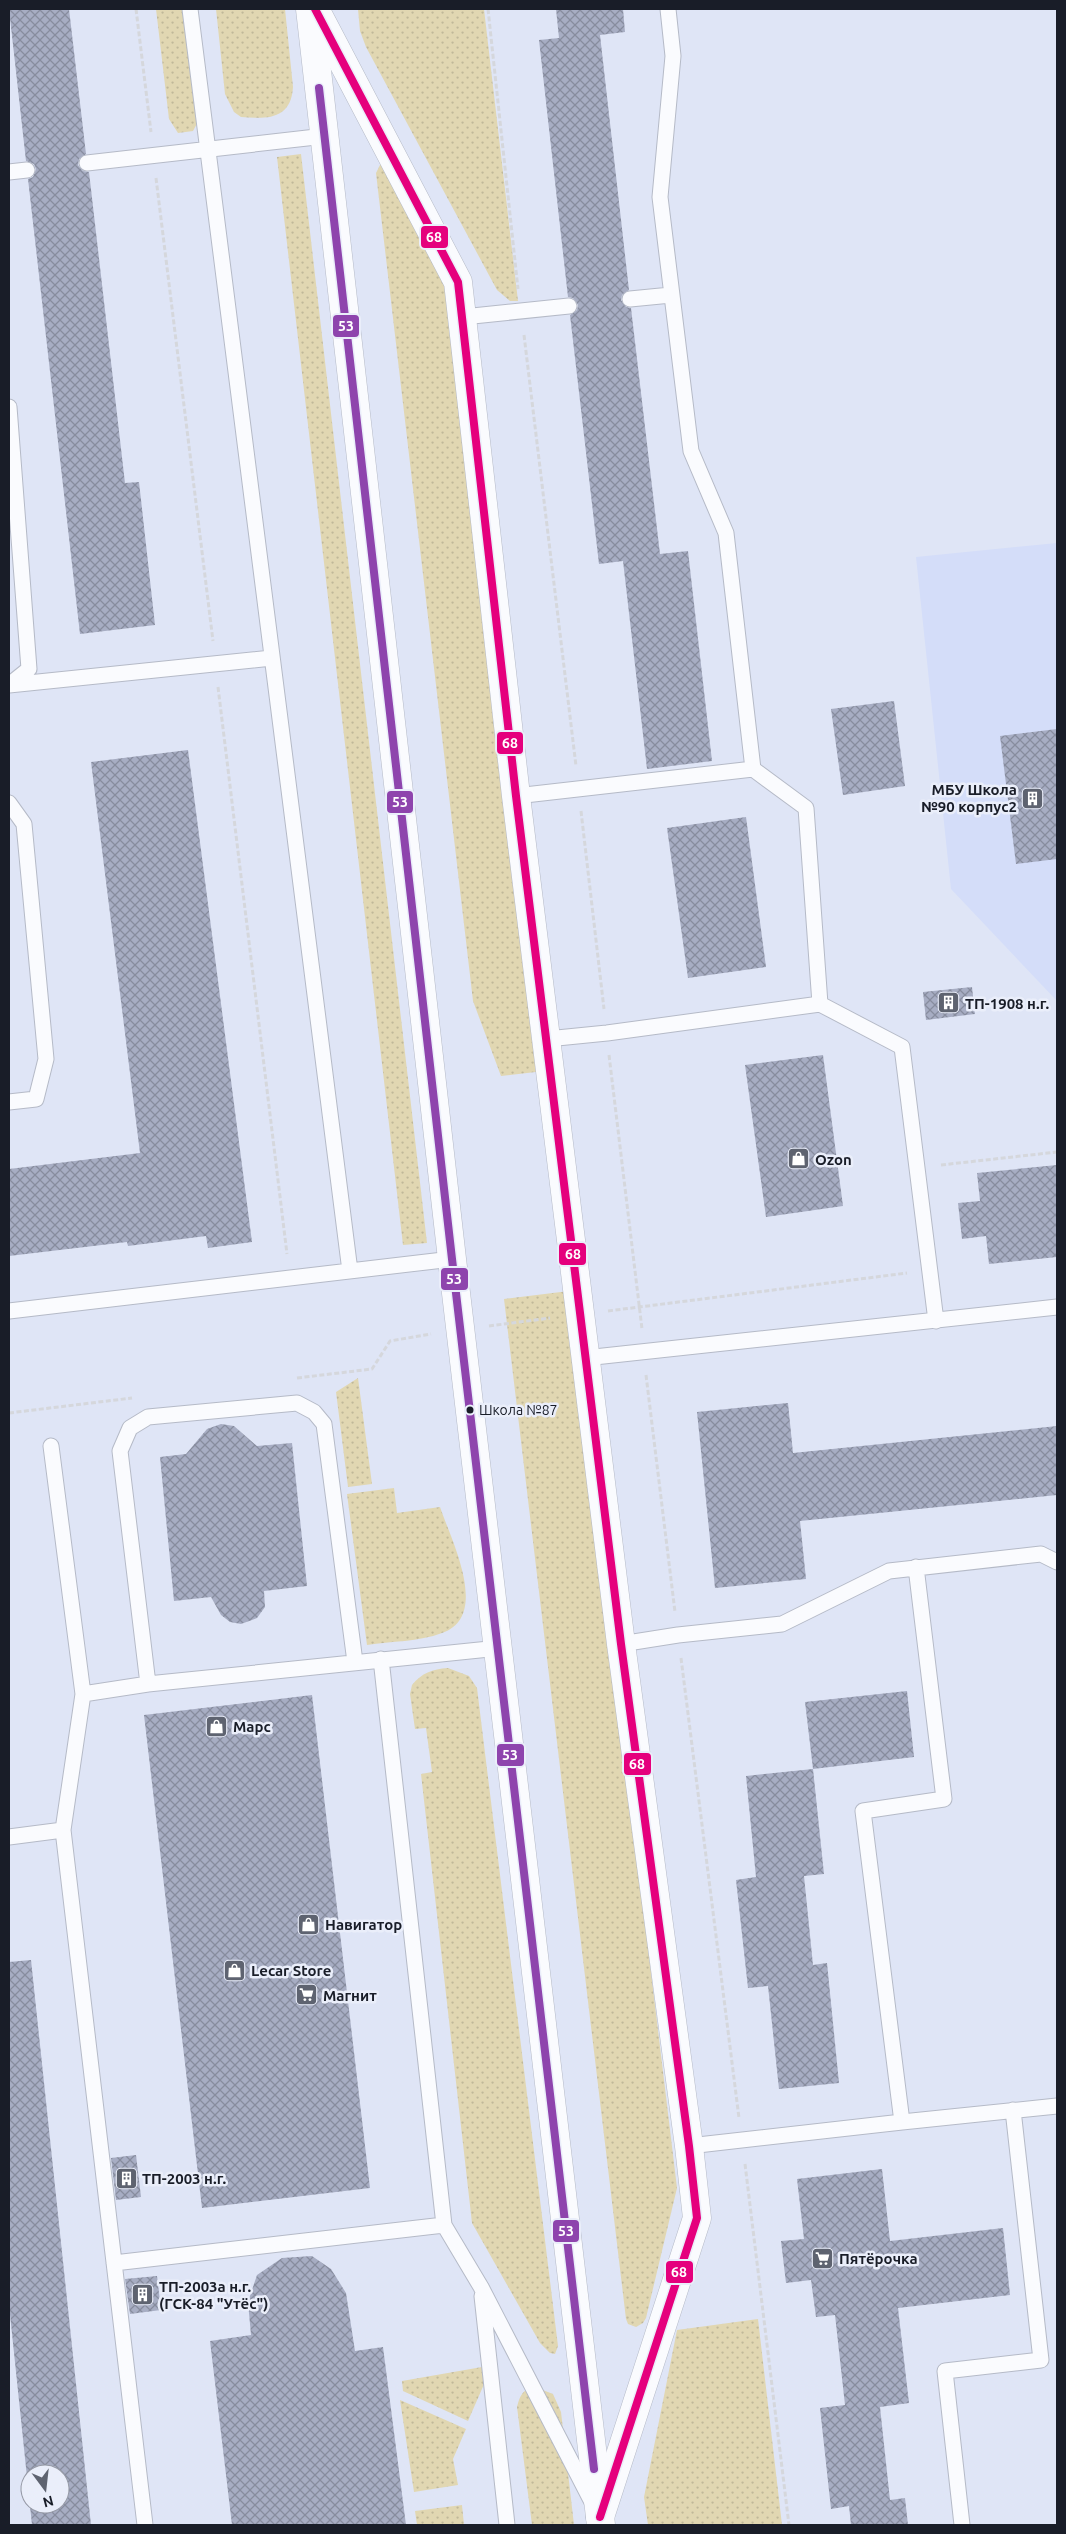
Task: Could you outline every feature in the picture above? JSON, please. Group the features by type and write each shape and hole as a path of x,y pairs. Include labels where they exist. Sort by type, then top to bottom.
{"street":[{"path":"310,9 452,1259 600,2521"},
{"path":"315,9 458,282 516,796 585,1358 621,1644 689,2146 697,2218 600,2521"}],"lane":[{"path":"190,9 350,1271"},
{"path":"668,9 673,56 660,197 691,451 726,533 753,769"},
{"path":"87,162 325,136"},
{"path":"9,172 27,170"},
{"path":"630,300 671,295"},
{"path":"463,317 569,306"},
{"path":"9,407 9,428 29,669 9,685 272,658"},
{"path":"516,796 753,769 806,808 820,1004"},
{"path":"9,803 24,824 46,1059 36,1099 9,1102"},
{"path":"547,1039 607,1034 820,1004 902,1047 936,1321"},
{"path":"9,1311 452,1259"},
{"path":"585,1358 643,1350 1057,1307"},
{"path":"148,1684 120,1451 130,1428 148,1417 297,1403 314,1412 324,1424 355,1662"},
{"path":"51,1446 83,1694 64,1830 145,2525"},
{"path":"621,1644 678,1635 782,1624 889,1571 1041,1554 1057,1562"},
{"path":"902,2122 863,1811 944,1799 916,1567"},
{"path":"83,1694 148,1684 381,1658 499,1648"},
{"path":"381,1658 444,2225 481,2287 600,2521"},
{"path":"9,1837 64,1830"},
{"path":"689,2146 1057,2106"},
{"path":"962,2525 945,2371 1041,2360 1013,2110"},
{"path":"114,2263 444,2225"},
{"path":"481,2287 507,2525"}],"path":[{"path":"488,9 521,312 641,1307 643,1350 789,2525"},
{"path":"917,1167 1057,1152"},
{"path":"372,1369 390,1340 930,1270"}],"shaded area":[{"path":"156,9 188,9 200,118 193,131 178,133 169,119"},
{"path":"216,9 285,9 293,87 288,106 283,112 260,118 241,117 234,112 225,94"},
{"path":"358,9 484,9 518,301 510,301 497,290 366,47 360,31"},
{"path":"301,154 427,1243 403,1245 277,157"},
{"path":"381,163 455,287 544,1071 501,1076 473,1001 376,173"},
{"path":"1057,543 1057,1001 951,889 916,557"},
{"path":"569,1291 677,2188 646,2318 643,2323 636,2327 628,2324 626,2319 504,1299"},
{"path":"358,1378 372,1484 348,1487 336,1392"},
{"path":"394,1488 397,1513 440,1507 464,1576 466,1594 464,1611 456,1624 442,1633 414,1640 367,1645 347,1494"},
{"path":"448,1668 469,1676 477,1688 558,2346 555,2354 550,2353 540,2343 472,2223 421,1774 432,1772 426,1728 415,1729 410,1694 412,1685 420,1677 437,1669"},
{"path":"758,2319 782,2525 648,2525 644,2497 677,2330"},
{"path":"482,2367 485,2382 468,2421 403,2391 402,2381"},
{"path":"535,2387 553,2394 561,2412 574,2525 532,2525 517,2407 523,2393"},
{"path":"400,2400 466,2429 453,2459 458,2485 414,2492"},
{"path":"462,2505 464,2525 417,2525 415,2511"}],"building":[{"path":"9,9 69,9 86,154 79,159 78,165 83,171 89,172 125,483 139,482 155,625 80,634 28,179 33,177 36,169 34,164 26,161"},
{"path":"556,9 623,9 625,32 600,35 629,290 622,295 621,300 626,307 631,308 660,554 688,551 712,761 647,769 623,561 599,564 570,315 577,310 578,305 573,298 568,297 539,40 559,38"},
{"path":"894,701 905,786 843,795 831,709"},
{"name":"МБУ Школа №90 корпус2","path":"1057,729 1057,859 1016,864 1000,736"},
{"path":"188,750 252,1242 208,1248 206,1236 128,1246 127,1242 9,1256 9,1169 140,1153 91,762"},
{"path":"746,817 766,967 688,978 667,828"},
{"name":"ТП-1908 н.г.","path":"972,987 975,1014 926,1020 923,992"},
{"path":"823,1055 843,1206 766,1217 745,1065"},
{"path":"1057,1165 1057,1257 989,1264 986,1236 962,1239 958,1203 980,1201 977,1173"},
{"path":"788,1403 793,1453 1057,1426 1057,1495 800,1521 806,1579 715,1588 697,1412"},
{"path":"221,1424 234,1426 257,1446 292,1443 307,1586 264,1591 265,1607 257,1618 241,1624 230,1622 221,1615 211,1597 174,1601 160,1457 186,1454 207,1429"},
{"path":"907,1691 914,1757 813,1769 805,1702"},
{"path":"312,1695 370,2188 202,2208 144,1715"},
{"path":"813,1769 824,1874 804,1876 813,1965 827,1963 839,2083 779,2089 768,1986 748,1988 736,1880 756,1877 746,1776"},
{"path":"31,1960 91,2525 32,2525 31,2514 70,2514 70,2464 26,2464 9,2305 9,1962"},
{"name":"ТП-2003 н.г.","path":"136,2155 141,2197 116,2200 111,2158"},
{"path":"882,2169 890,2241 1003,2228 1010,2295 898,2308 909,2403 880,2407 890,2500 905,2498 908,2525 851,2525 849,2506 831,2509 820,2408 845,2405 835,2315 816,2317 811,2280 786,2283 781,2241 804,2239 797,2179"},
{"path":"312,2256 331,2269 346,2293 355,2351 383,2347 406,2525 232,2525 210,2341 251,2335 248,2302 257,2275 282,2258"},
{"name":"ТП-2003а н.г. (ГСК-84 \"Утёс\")","path":"157,2276 161,2310 130,2314 125,2279"}],"transit line":[{"name":"68","path":"315,9 458,282 516,796 621,1644 689,2146 697,2218 600,2517"},
{"name":"53","path":"319,88 452,1259 594,2469"}],"place":[{"name":"МБУ Школа №90 корпус2","path":"1033,798"},
{"name":"ТП-1908 н.г.","path":"949,1003"},
{"name":"Ozon","path":"799,1159"},
{"name":"Школа №87","path":"470,1410"},
{"name":"Марс","path":"217,1726"},
{"name":"Навигатор","path":"309,1924"},
{"name":"Lecar Store","path":"235,1970"},
{"name":"Магнит","path":"307,1995"},
{"name":"ТП-2003 н.г.","path":"126,2178"},
{"name":"Пятёрочка","path":"823,2258"},
{"name":"ТП-2003а н.г. (ГСК-84 \"Утёс\")","path":"143,2295"}]}
